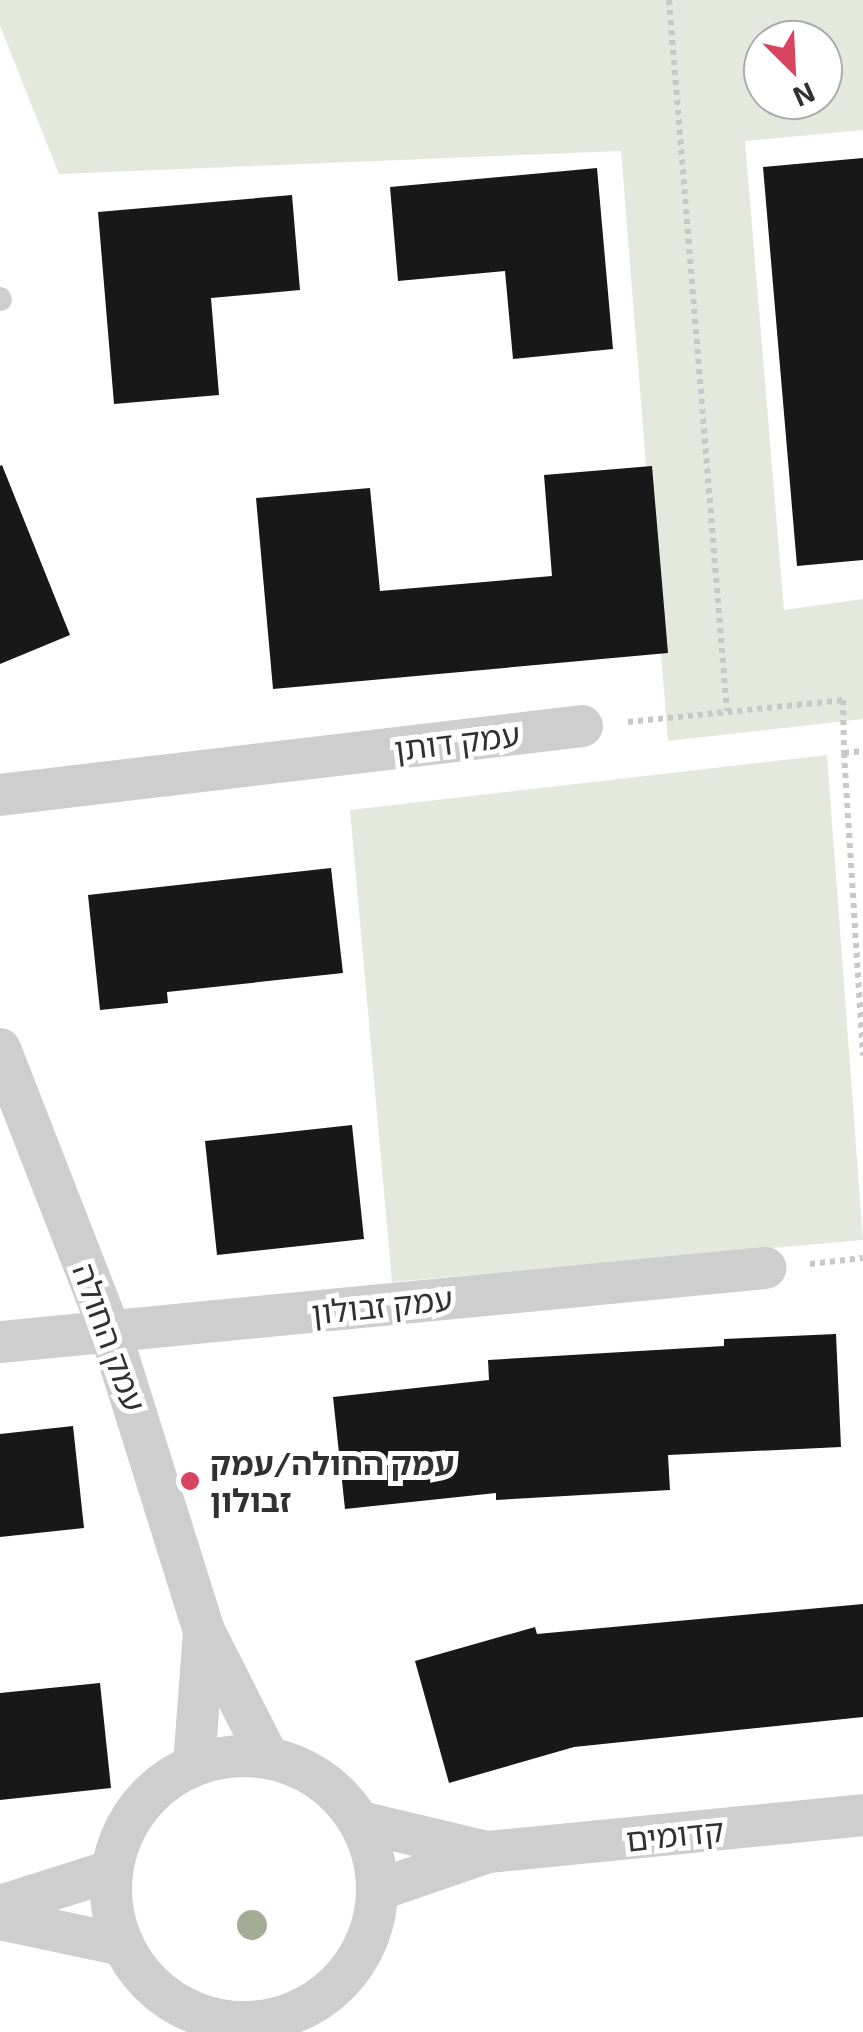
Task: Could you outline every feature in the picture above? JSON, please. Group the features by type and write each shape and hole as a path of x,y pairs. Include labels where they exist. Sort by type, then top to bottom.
{"street":[{"name":"עמק דותן","path":"0,795 582,726"},
{"name":"עמק החולה","path":"0,1049 110,1332 204,1631 268,1757"},
{"name":"עמק זבולון","path":"0,1342 765,1268"},
{"name":"עמק החולה","path":"194,1765 204,1631"},
{"path":"231,1756 268,1757 305,1770 337,1792 360,1822 374,1856 378,1890 371,1932 350,1970 319,2000 278,2024 191,2021 149,1983 122,1945 111,1909 111,1871 120,1837 138,1806 164,1783 194,1765 231,1756"},
{"name":"קדומים","path":"378,1890 488,1852 863,1815"},
{"name":"קדומים","path":"360,1822 488,1852"},
{"path":"0,1906 111,1871"},
{"path":"0,1919 122,1945"}],"path":[{"path":"669,0 727,711"},
{"path":"582,726 842,700 863,1055"},
{"path":"844,753 863,751"}],"shaded area":[{"path":"0,0 863,0 863,130 745,141 784,610 863,599 863,719 668,741 621,151 59,174 0,26"},
{"path":"827,755 863,1240 392,1282 350,810"}],"building":[{"path":"863,158 863,560 797,566 763,167"},
{"path":"597,168 613,349 513,359 505,271 398,281 390,187"},
{"path":"292,195 300,290 211,298 219,395 114,404 98,212"},
{"path":"0,466 70,635 0,664"},
{"path":"652,466 668,653 273,689 256,498 370,488 380,591 552,576 544,475"},
{"path":"331,868 343,973 167,992 168,1003 100,1010 88,895"},
{"path":"352,1125 364,1239 217,1255 205,1141"},
{"path":"836,1334 841,1447 668,1455 670,1490 496,1500 496,1493 345,1509 333,1397 489,1380 488,1360 724,1346 724,1339"},
{"path":"73,1426 84,1528 0,1537 0,1434"},
{"path":"863,1604 863,1717 574,1747 449,1783 415,1661 535,1627 537,1634"},
{"path":"100,1683 111,1788 0,1800 0,1693"}],"place":[{"name":"עמק החולה/עמק זבולון","path":"190,1481"}]}
